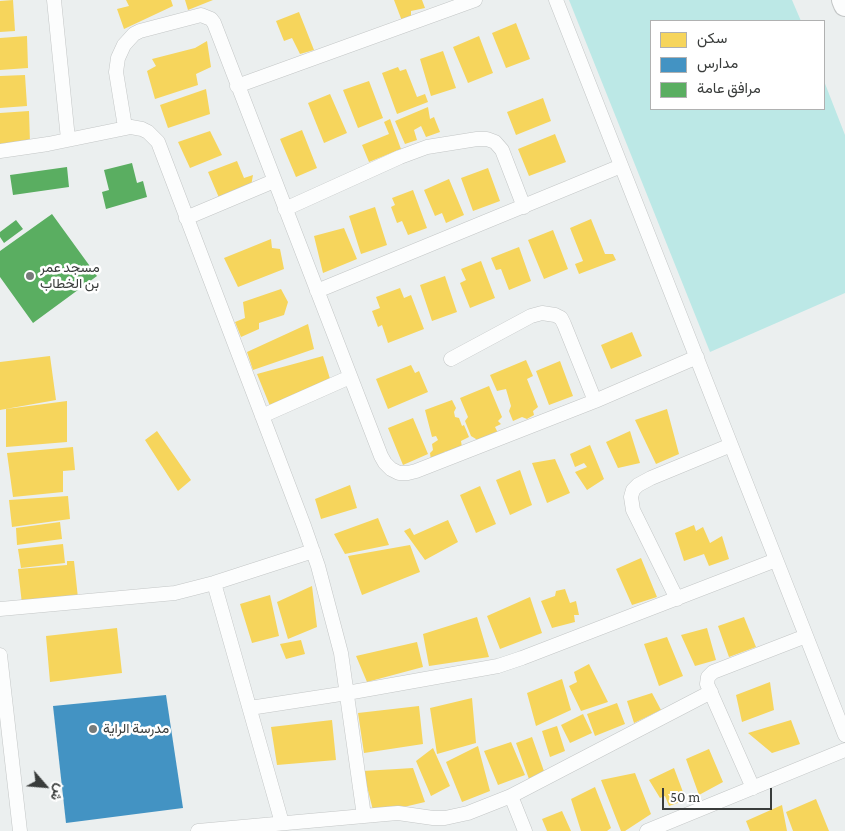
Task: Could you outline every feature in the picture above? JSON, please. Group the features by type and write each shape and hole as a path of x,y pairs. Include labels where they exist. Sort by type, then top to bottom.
{"highway":[{"path":"843,0 845,5"}],"street":[{"path":"54,0 68,139"},
{"path":"237,86 475,0"},
{"path":"556,0 845,735"},
{"path":"125,127 116,64 124,45 134,34 140,31 195,16 206,16 214,23 381,456 385,463 399,473 416,471 595,401 697,357"},
{"path":"0,151 48,144 125,127 142,129 154,138 313,551 341,653 364,816"},
{"path":"285,209 400,157 427,147 477,139 487,139 495,142 502,150 524,207"},
{"path":"317,291 622,166"},
{"path":"186,218 274,181"},
{"path":"451,359 531,316 542,313 555,315 561,318 564,324 595,401"},
{"path":"262,416 350,377"},
{"path":"677,599 633,510 630,497 638,485 651,478 731,445"},
{"path":"0,609 175,593 214,584 313,551"},
{"path":"250,708 498,666 776,560"},
{"path":"214,584 282,823"},
{"path":"754,788 707,681 712,672 806,636"},
{"path":"0,655 6,756 20,831"},
{"path":"198,831 398,813 421,817 445,818 456,816 511,796 711,692"},
{"path":"647,831 845,750"},
{"path":"511,796 524,831"},
{"path":"421,817 426,831"}],"shaded area":[{"path":"569,0 792,0 801,20 650,20 650,110 825,110 825,84 845,135 845,293 710,352"}],"building: سكن":[{"path":"13,0 15,31 0,32 0,1"},
{"path":"126,0 171,0 173,6 124,29 117,9 129,6"},
{"path":"185,0 213,0 188,10"},
{"path":"394,0 422,0 425,8 411,11 411,21 402,21"},
{"path":"299,12 314,50 300,54 292,38 284,41 276,21"},
{"path":"516,23 530,59 506,68 492,33"},
{"path":"27,36 28,68 0,70 0,38"},
{"path":"479,36 493,73 468,83 453,47"},
{"path":"207,41 211,67 196,74 198,85 155,99 147,71 156,66 152,59 195,48"},
{"path":"443,51 456,88 431,96 420,59"},
{"path":"398,67 400,71 406,69 417,97 425,94 428,102 397,114 382,73"},
{"path":"25,75 27,106 0,108 0,76"},
{"path":"369,81 383,118 358,128 343,90"},
{"path":"206,89 210,114 168,128 160,105"},
{"path":"330,94 347,133 324,143 308,103"},
{"path":"543,98 551,121 516,135 507,112"},
{"path":"428,107 430,119 434,117 440,132 426,137 421,126 414,130 417,140 405,144 395,121"},
{"path":"29,111 30,143 0,145 0,113"},
{"path":"390,119 401,149 369,162 362,145 389,134 384,122"},
{"path":"302,130 317,168 296,177 280,139"},
{"path":"210,131 222,155 190,168 178,142"},
{"path":"555,134 566,162 529,176 518,149"},
{"path":"237,161 244,178 253,175 251,186 220,200 208,172"},
{"path":"488,168 500,201 473,211 461,178"},
{"path":"449,179 464,215 446,223 442,213 435,216 424,190"},
{"path":"413,190 427,228 408,235 402,221 397,223 391,207 395,205 392,198"},
{"path":"375,207 387,245 361,254 349,216"},
{"path":"591,219 605,254 613,254 616,260 579,274 575,264 583,261 570,228"},
{"path":"344,228 357,259 323,273 314,236"},
{"path":"553,230 568,269 544,279 528,240"},
{"path":"271,239 272,248 280,249 284,269 238,287 224,258"},
{"path":"519,247 531,281 509,290 501,269 496,270 491,258"},
{"path":"481,261 495,298 470,308 460,283 466,280 461,269"},
{"path":"445,276 457,312 432,321 420,285"},
{"path":"400,288 404,298 411,295 424,329 388,343 382,325 378,327 372,311 380,308 376,297"},
{"path":"281,289 288,302 284,315 259,323 259,329 241,337 235,322 245,318 243,302"},
{"path":"308,324 314,349 253,370 247,352"},
{"path":"632,332 642,356 611,369 601,345"},
{"path":"50,356 56,400 0,410 0,362"},
{"path":"323,356 331,382 270,406 257,374"},
{"path":"526,360 533,376 527,379 538,407 533,411 534,415 527,419 522,417 513,421 509,411 511,406 506,389 497,391 490,375"},
{"path":"560,361 573,396 549,405 536,371"},
{"path":"411,365 415,373 419,371 428,392 388,409 376,379"},
{"path":"489,386 502,417 498,421 501,424 495,427 499,435 481,442 471,436 465,421 468,417 460,398"},
{"path":"452,400 456,408 454,412 455,417 459,418 462,426 464,425 469,437 461,441 462,447 444,452 444,458 431,460 432,444 438,440 436,436 432,437 425,410"},
{"path":"67,401 67,442 6,447 6,409"},
{"path":"667,409 679,454 656,464 635,420"},
{"path":"413,418 428,454 403,465 388,428"},
{"path":"157,431 191,480 178,491 145,440"},
{"path":"630,431 640,463 618,468 606,442"},
{"path":"590,445 604,479 587,490 575,472 587,467 584,463 575,467 570,454"},
{"path":"73,447 75,470 63,471 63,492 13,497 7,453"},
{"path":"555,459 570,493 547,503 532,463"},
{"path":"520,470 532,505 510,515 496,480"},
{"path":"350,485 357,508 321,519 315,499"},
{"path":"480,486 496,524 476,533 460,495"},
{"path":"68,496 70,519 12,527 9,500"},
{"path":"378,518 389,545 345,554 334,534"},
{"path":"448,520 458,542 425,560 404,531 410,528 414,535"},
{"path":"60,522 62,539 17,545 16,528"},
{"path":"694,525 696,531 703,527 710,543 722,536 729,559 709,566 704,554 684,561 675,533"},
{"path":"63,544 65,563 21,568 18,549"},
{"path":"410,545 420,572 362,595 348,556"},
{"path":"641,558 657,597 632,605 616,569"},
{"path":"67,561 74,561 78,598 22,604 18,569 67,565"},
{"path":"312,586 317,627 288,639 277,602"},
{"path":"565,589 570,603 576,601 579,615 574,615 575,622 552,628 541,601 555,596 556,591"},
{"path":"270,595 279,636 252,643 240,604"},
{"path":"530,597 542,633 500,649 487,616"},
{"path":"477,617 489,657 429,666 423,634"},
{"path":"744,617 756,647 729,657 718,626"},
{"path":"117,628 122,673 50,682 46,636"},
{"path":"707,628 716,660 695,666 681,635"},
{"path":"667,637 683,676 659,686 644,644"},
{"path":"301,640 305,654 286,659 280,644"},
{"path":"417,642 423,667 367,682 356,656"},
{"path":"589,664 608,702 581,711 569,686 577,682 574,672"},
{"path":"562,679 571,710 536,726 527,693"},
{"path":"770,682 774,710 742,722 736,695"},
{"path":"652,693 661,710 634,723 627,701"},
{"path":"472,698 476,743 437,754 430,708"},
{"path":"617,703 625,724 595,736 587,714"},
{"path":"419,706 423,744 364,753 358,713"},
{"path":"583,714 592,733 570,743 561,725"},
{"path":"332,720 336,760 277,765 271,727"},
{"path":"791,720 800,744 772,753 748,733"},
{"path":"557,726 565,751 550,757 542,731"},
{"path":"532,737 545,774 529,779 516,743"},
{"path":"511,742 525,775 498,785 484,751"},
{"path":"478,746 490,791 462,802 446,762"},
{"path":"433,748 450,786 431,796 416,761"},
{"path":"709,749 723,782 699,795 686,759"},
{"path":"413,768 425,802 374,814 363,771"},
{"path":"674,768 686,800 669,806 665,796 660,798 649,780"},
{"path":"635,773 651,814 625,831 621,831 601,780"},
{"path":"595,787 611,828 607,831 581,831 571,799"},
{"path":"816,799 829,831 793,831 786,812"},
{"path":"782,805 787,831 750,831 746,821"},
{"path":"562,811 571,831 547,831 542,819"}],"building: مدارس":[{"path":"166,695 183,808 66,823 53,706"}],"building: مرافق عامة":[{"path":"132,163 137,183 143,181 147,197 106,209 102,192 109,190 104,170"},
{"path":"67,167 69,187 13,195 10,175"},
{"path":"52,214 97,276 33,323 0,277 0,251"},
{"path":"16,220 23,229 4,243 0,237 0,232"}],"place":[{"name":"مسجد عمر بن الخطاب","path":"30,276"},
{"name":"مدرسة الراية","path":"93,729"}]}
